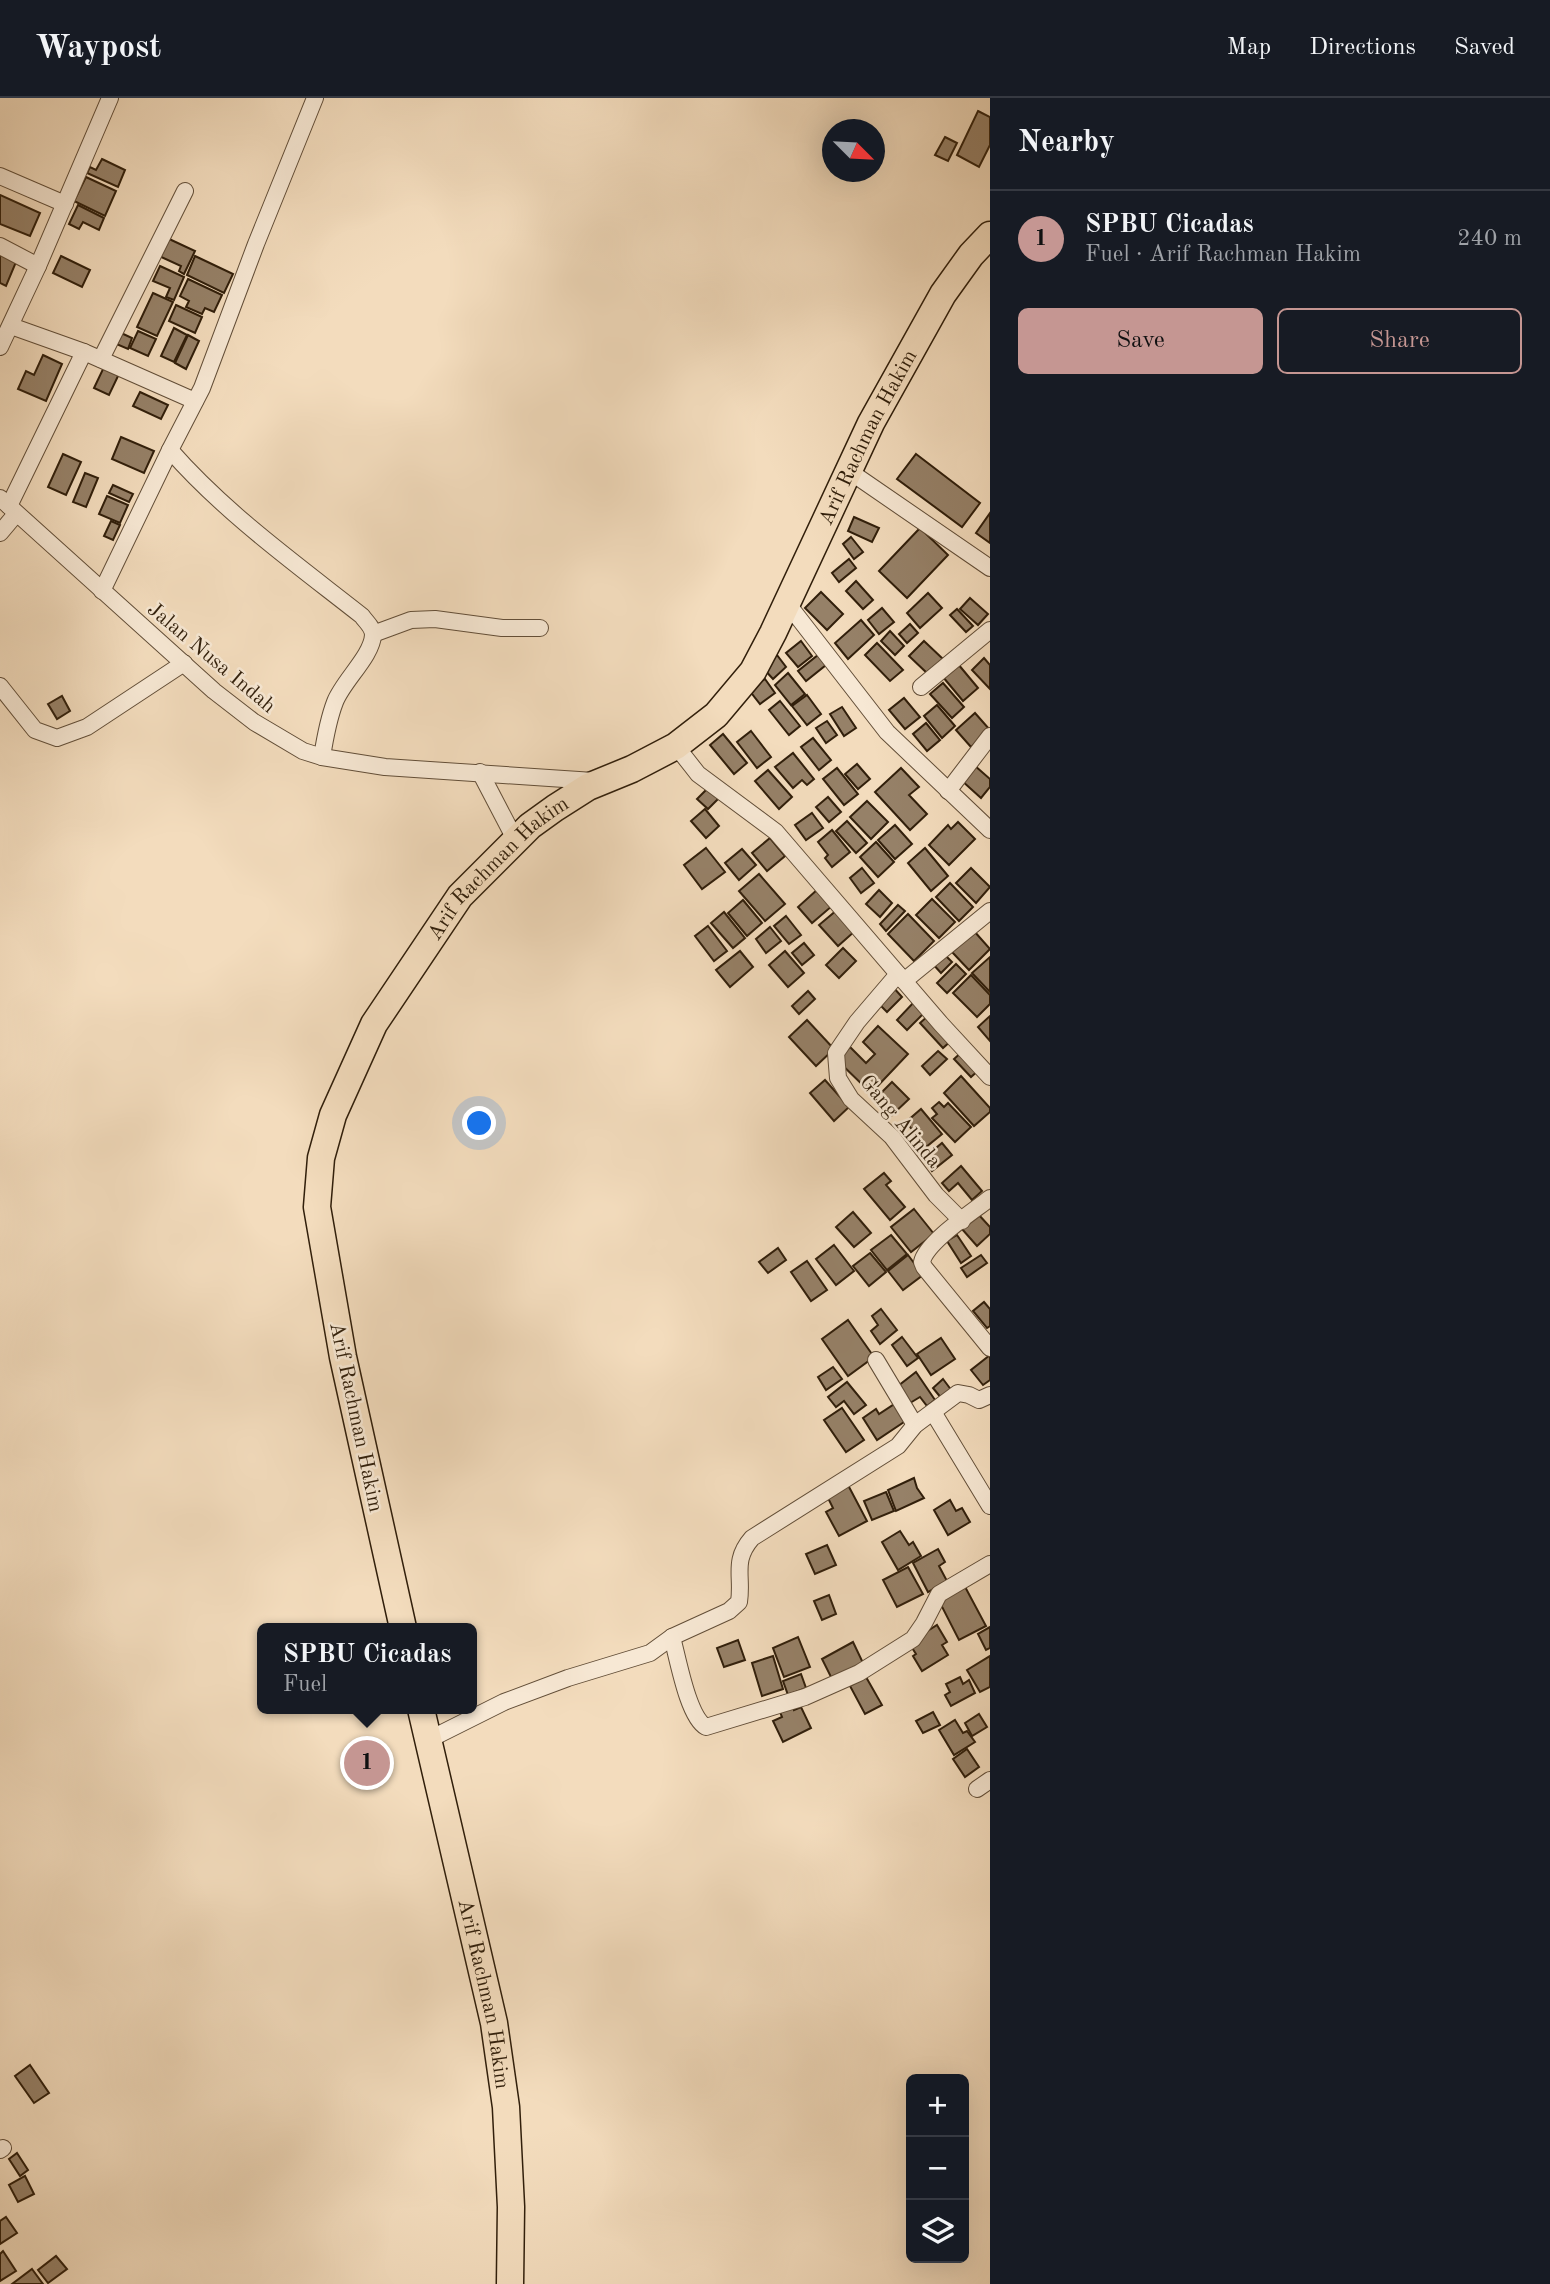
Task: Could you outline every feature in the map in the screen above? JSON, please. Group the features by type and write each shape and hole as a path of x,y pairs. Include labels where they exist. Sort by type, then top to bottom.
{"main road":[{"name":"Arif Rachman Hakim","path":"401,1623 343,1357 317,1207 321,1158 333,1115 374,1024 460,896 530,827 555,808 588,788 676,746 716,715 753,671 871,423 943,294 971,255 990,235"},
{"name":"Arif Rachman Hakim","path":"422,1714 494,2023 506,2107 511,2207 510,2284"}],"street":[{"path":"0,347 110,98"},
{"path":"102,591 202,388 315,98"},
{"path":"0,176 65,204"},
{"path":"101,359 185,191"},
{"path":"0,246 38,266"},
{"path":"11,326 84,352 195,401"},
{"path":"0,533 8,506 84,352"},
{"path":"170,450 184,467 258,534 362,616 371,627 373,634 370,648 345,682 335,703 322,757"},
{"path":"849,471 990,568"},
{"name":"Jalan Nusa Indah","path":"8,506 214,691 254,722 303,751 322,757 385,767 604,781"},
{"path":"787,603 887,732 990,830"},
{"path":"373,634 411,620 435,619 502,628 540,628"},
{"path":"921,687 990,630"},
{"path":"0,687 35,730 57,738 87,727 184,663"},
{"path":"948,791 990,736"},
{"path":"676,746 698,774 776,832 990,1077"},
{"path":"480,772 516,841"},
{"name":"Gang Alinda","path":"961,1221 936,1195 892,1137 851,1099 838,1078 836,1053 858,1022 901,977 990,911"},
{"path":"990,1198 927,1251 922,1262 990,1348"},
{"path":"876,1360 915,1426"},
{"path":"428,1740 505,1702 568,1678 650,1653 672,1637 722,1614 736,1605 740,1596 739,1562 743,1549 752,1538 898,1446 915,1426 958,1393 979,1400 990,1395"},
{"path":"933,1412 990,1506"},
{"path":"672,1637 691,1709 698,1723 706,1727 805,1697 859,1673 913,1639 939,1594 990,1564"}],"building":[{"path":"978,111 990,117 990,145 979,167 957,155"},
{"path":"945,137 957,143 948,161 935,155"},
{"path":"102,159 125,170 118,187 87,173 90,167 96,170"},
{"path":"86,177 116,191 105,216 74,201"},
{"path":"0,195 40,213 30,236 0,224"},
{"path":"78,205 104,218 99,230 83,222 79,229 69,224"},
{"path":"167,238 195,251 184,274 179,271 181,266 159,256"},
{"path":"0,254 16,262 6,286 0,283"},
{"path":"61,256 90,270 82,287 53,273"},
{"path":"195,256 233,274 224,293 187,275"},
{"path":"160,266 184,277 174,300 166,297 170,288 153,281"},
{"path":"188,279 222,295 214,312 205,308 202,314 186,307 189,301 180,296"},
{"path":"153,293 173,302 157,336 137,327"},
{"path":"176,305 202,317 195,333 169,321"},
{"path":"174,328 187,335 174,362 161,356"},
{"path":"138,331 156,339 148,356 130,348"},
{"path":"119,332 132,338 128,349 114,343"},
{"path":"188,335 199,341 186,369 175,363"},
{"path":"43,355 62,364 46,401 18,389 26,371 34,375"},
{"path":"104,367 119,374 109,395 94,388"},
{"path":"140,392 168,405 161,419 133,406"},
{"path":"121,437 154,451 144,473 112,459"},
{"path":"63,454 81,462 66,495 48,487"},
{"path":"916,454 980,503 962,527 897,479"},
{"path":"85,473 98,478 86,507 73,502"},
{"path":"113,485 133,494 129,502 109,493"},
{"path":"107,496 128,505 120,523 99,514"},
{"path":"990,513 990,543 976,533"},
{"path":"854,517 879,528 872,542 848,531"},
{"path":"111,521 120,525 113,540 104,536"},
{"path":"920,528 948,555 907,598 879,571"},
{"path":"851,537 863,552 854,559 843,544"},
{"path":"849,559 856,568 839,582 832,573"},
{"path":"856,581 873,600 863,609 846,591"},
{"path":"821,592 843,614 827,630 805,608"},
{"path":"928,593 942,608 920,628 907,613"},
{"path":"970,598 988,614 978,625 960,609"},
{"path":"882,608 894,622 879,634 868,620"},
{"path":"957,609 973,626 966,632 950,615"},
{"path":"861,620 874,635 848,659 835,643"},
{"path":"910,624 918,633 907,643 899,634"},
{"path":"890,631 904,646 895,655 881,641"},
{"path":"801,641 812,656 798,667 786,653"},
{"path":"924,641 943,659 928,674 909,656"},
{"path":"877,643 903,670 890,681 865,655"},
{"path":"777,655 786,667 773,679 763,668"},
{"path":"818,655 826,665 806,681 798,671"},
{"path":"984,658 990,665 990,689 972,670"},
{"path":"958,664 978,688 963,701 943,677"},
{"path":"788,673 805,694 791,705 775,685"},
{"path":"765,679 775,693 760,704 749,690"},
{"path":"943,683 964,707 952,718 930,694"},
{"path":"807,695 821,714 807,725 792,706"},
{"path":"62,696 70,711 57,719 48,704"},
{"path":"904,698 920,717 905,729 889,710"},
{"path":"780,701 800,726 789,735 769,710"},
{"path":"937,705 955,726 942,738 924,716"},
{"path":"842,707 856,728 844,736 830,714"},
{"path":"975,713 990,730 971,747 956,730"},
{"path":"827,721 837,735 826,743 816,728"},
{"path":"926,723 940,740 927,751 913,734"},
{"path":"751,731 771,757 757,768 737,742"},
{"path":"723,734 747,763 734,774 710,745"},
{"path":"813,738 831,760 819,770 801,747"},
{"path":"793,753 814,779 807,785 802,780 793,788 775,767"},
{"path":"857,764 870,779 858,789 845,774"},
{"path":"974,765 990,779 990,787 981,798 961,780"},
{"path":"837,768 858,794 844,805 823,779"},
{"path":"901,768 919,787 909,795 927,814 910,830 875,792"},
{"path":"768,770 792,797 779,809 755,781"},
{"path":"711,785 722,795 708,809 697,799"},
{"path":"828,797 841,812 829,822 816,807"},
{"path":"867,801 888,822 871,839 850,817"},
{"path":"705,809 719,826 706,838 691,821"},
{"path":"812,813 823,828 806,840 795,825"},
{"path":"847,821 867,843 856,853 836,831"},
{"path":"958,822 975,839 949,865 929,845 948,825 951,829"},
{"path":"895,825 912,844 895,859 878,840"},
{"path":"832,830 850,852 832,867 825,858 828,855 818,842"},
{"path":"770,838 785,856 767,871 752,853"},
{"path":"876,842 894,862 878,877 860,857"},
{"path":"706,848 725,872 702,889 684,865"},
{"path":"925,848 948,876 931,891 908,863"},
{"path":"742,849 756,865 739,880 725,863"},
{"path":"862,868 874,883 861,893 850,878"},
{"path":"971,868 990,887 976,903 956,883"},
{"path":"759,874 785,904 765,921 739,891"},
{"path":"950,883 973,907 959,921 936,897"},
{"path":"818,889 832,906 812,923 798,907"},
{"path":"879,890 892,903 880,917 866,904"},
{"path":"932,899 955,922 939,938 916,915"},
{"path":"743,900 762,923 747,936 728,913"},
{"path":"898,905 905,911 886,931 880,924"},
{"path":"837,910 855,931 838,946 819,925"},
{"path":"724,912 745,938 733,948 711,923"},
{"path":"908,914 934,941 914,961 888,934"},
{"path":"786,916 801,935 789,944 774,926"},
{"path":"708,926 727,951 714,961 695,936"},
{"path":"770,927 781,941 766,953 756,939"},
{"path":"974,931 990,949 969,970 952,952"},
{"path":"804,943 814,955 802,965 792,953"},
{"path":"843,948 856,961 839,978 826,965"},
{"path":"740,951 753,967 730,987 716,970"},
{"path":"785,951 804,973 788,987 769,965"},
{"path":"943,953 952,962 941,973 932,963"},
{"path":"990,957 990,992 972,973"},
{"path":"956,964 966,974 947,993 937,983"},
{"path":"971,975 990,995 990,1004 977,1017 953,993"},
{"path":"892,986 902,997 887,1012 877,1002"},
{"path":"808,991 815,999 799,1014 792,1006"},
{"path":"915,1001 925,1012 907,1030 897,1020"},
{"path":"929,1015 952,1040 943,1048 920,1023"},
{"path":"990,1016 990,1041 978,1027"},
{"path":"807,1020 834,1049 816,1066 789,1037"},
{"path":"878,1026 908,1054 871,1093 837,1060 850,1047 866,1063 875,1054 863,1042"},
{"path":"938,1051 947,1059 930,1075 922,1066"},
{"path":"963,1051 980,1069 971,1077 954,1059"},
{"path":"961,1076 990,1108 990,1112 974,1126 944,1093"},
{"path":"825,1080 849,1107 834,1121 810,1093"},
{"path":"892,1082 909,1099 892,1115 876,1098"},
{"path":"939,1102 944,1107 948,1103 971,1127 955,1142 932,1118 937,1114 932,1108"},
{"path":"921,1109 942,1134 926,1147 906,1122"},
{"path":"942,1143 952,1155 932,1171 923,1159"},
{"path":"961,1166 982,1191 972,1200 958,1183 949,1191 942,1183"},
{"path":"884,1173 891,1181 886,1185 905,1207 890,1220 864,1189"},
{"path":"914,1209 934,1234 911,1252 891,1227"},
{"path":"853,1212 871,1233 854,1247 836,1227"},
{"path":"978,1214 990,1227 990,1234 977,1246 962,1229"},
{"path":"891,1235 907,1254 887,1270 871,1250"},
{"path":"957,1235 971,1256 961,1263 947,1241"},
{"path":"834,1245 854,1271 836,1285 816,1259"},
{"path":"778,1248 786,1260 768,1273 759,1262"},
{"path":"870,1253 886,1272 869,1286 853,1266"},
{"path":"908,1255 923,1275 903,1290 888,1271"},
{"path":"981,1255 987,1263 967,1277 961,1268"},
{"path":"807,1261 827,1290 811,1301 791,1272"},
{"path":"984,1302 990,1309 990,1326 987,1328 973,1311"},
{"path":"881,1309 897,1330 880,1344 871,1331 878,1325 872,1316"},
{"path":"848,1320 874,1357 848,1376 822,1339"},
{"path":"902,1337 918,1358 907,1366 892,1345"},
{"path":"941,1338 955,1359 931,1375 917,1354"},
{"path":"990,1355 990,1380 983,1385 971,1370"},
{"path":"833,1367 842,1379 826,1390 818,1377"},
{"path":"916,1372 935,1400 927,1406 920,1397 910,1403 898,1386"},
{"path":"943,1379 952,1391 942,1399 933,1388"},
{"path":"847,1382 866,1405 854,1414 844,1401 836,1407 828,1397"},
{"path":"896,1403 907,1420 877,1440 863,1418 876,1409 879,1414"},
{"path":"842,1408 864,1440 846,1452 824,1420"},
{"path":"914,1478 924,1498 896,1511 888,1490"},
{"path":"848,1485 867,1521 839,1536 826,1512 833,1508 827,1496"},
{"path":"886,1492 894,1511 872,1520 864,1501"},
{"path":"950,1500 956,1511 962,1508 970,1522 948,1535 934,1510"},
{"path":"900,1531 909,1545 913,1542 921,1556 898,1570 882,1542"},
{"path":"827,1545 836,1565 815,1574 806,1554"},
{"path":"938,1549 945,1562 939,1566 947,1581 928,1592 913,1563"},
{"path":"908,1567 923,1594 897,1607 883,1580"},
{"path":"963,1583 986,1626 959,1640 937,1597"},
{"path":"829,1595 836,1614 822,1620 814,1601"},
{"path":"937,1625 947,1642 942,1645 948,1655 922,1671 909,1643"},
{"path":"990,1627 990,1648 986,1650 978,1634"},
{"path":"798,1637 810,1667 784,1677 773,1648"},
{"path":"738,1640 745,1660 724,1667 717,1648"},
{"path":"853,1642 864,1665 833,1681 822,1659"},
{"path":"773,1656 783,1689 762,1696 752,1663"},
{"path":"990,1656 990,1687 980,1692 967,1670"},
{"path":"801,1674 806,1688 788,1695 783,1681"},
{"path":"866,1677 882,1705 865,1714 850,1686"},
{"path":"960,1677 963,1684 969,1680 975,1693 951,1706 945,1695 950,1692 946,1684"},
{"path":"793,1706 794,1710 801,1707 811,1728 783,1742 773,1721 782,1717 780,1712"},
{"path":"933,1712 940,1725 923,1733 916,1721"},
{"path":"979,1714 987,1727 972,1736 965,1723"},
{"path":"955,1720 963,1733 967,1731 975,1742 954,1755 939,1730"},
{"path":"967,1749 979,1767 965,1777 953,1759"},
{"path":"30,2065 49,2093 34,2103 15,2076"},
{"path":"17,2153 28,2170 20,2176 9,2159"},
{"path":"25,2176 34,2194 18,2202 9,2185"},
{"path":"6,2217 17,2233 0,2244 0,2221"},
{"path":"3,2251 16,2271 0,2281 0,2254"},
{"path":"56,2256 67,2269 48,2283 38,2270"},
{"path":"32,2269 43,2284 12,2284"}],"place":[{"name":"SPBU Cicadas","path":"367,1763"}]}
